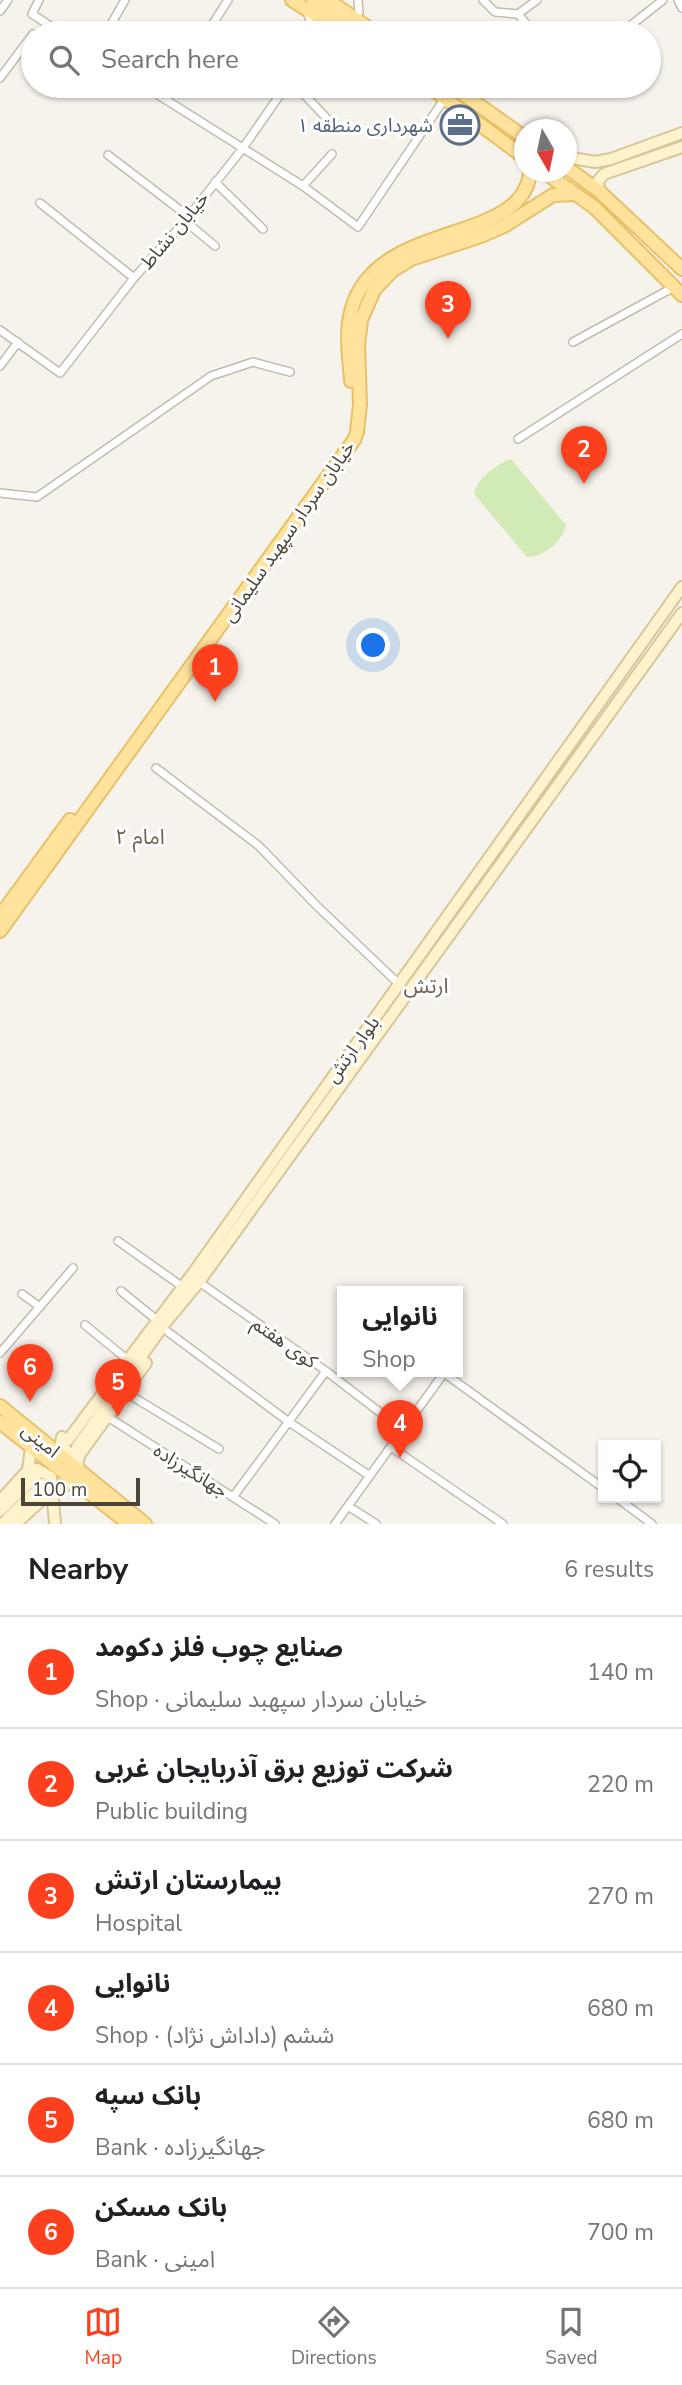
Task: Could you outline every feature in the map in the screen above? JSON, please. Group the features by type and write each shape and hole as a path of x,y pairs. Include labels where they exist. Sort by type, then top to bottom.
{"main road":[{"path":"292,0 310,5 339,21"},
{"path":"328,0 359,21"},
{"path":"342,0 359,6 372,21"},
{"path":"310,5 329,21"},
{"path":"445,98 514,150"},
{"path":"469,98 514,130"},
{"path":"577,159 595,162 611,159 682,133"},
{"path":"599,191 598,181 604,174 682,147"},
{"path":"577,175 599,191 682,269"},
{"name":"خیابان سردار سپهبد سلیمانی","path":"0,916 347,436 352,418 349,322 360,290 387,260 405,249 493,219 512,206 524,193 529,182"},
{"path":"558,182 594,207 678,291"},
{"name":"خیابان سردار سپهبد سلیمانی","path":"0,931 354,440 359,412 359,328 374,290 392,271 411,259 504,226 553,195 575,194"},
{"name":"بلوار ارتش","path":"72,1445 165,1323 399,984 682,588"},
{"name":"بلوار ارتش","path":"195,1279 410,992 682,613"},
{"path":"634,652 646,661"},
{"path":"399,984 410,992"},
{"path":"129,1524 79,1478 72,1445 123,1356 180,1285 195,1279"},
{"path":"55,1524 39,1481 35,1443 72,1445 108,1417 168,1332 195,1279"},
{"name":"امینی","path":"0,1406 35,1443"},
{"name":"امینی","path":"0,1422 35,1443 79,1478"},
{"path":"0,1501 39,1481 65,1484 79,1478"},
{"path":"79,1478 145,1524"},
{"path":"0,1511 39,1481"},
{"path":"2,1524 39,1481"},
{"path":"15,1524 39,1481"}],"street":[{"path":"0,11 8,0"},
{"path":"39,0 32,14 43,21"},
{"path":"113,21 125,0"},
{"path":"215,21 228,0"},
{"path":"483,0 495,12 519,14 537,0"},
{"path":"636,21 663,0"},
{"path":"519,14 525,21"},
{"path":"0,78 21,50"},
{"path":"164,98 303,187 358,227 445,98"},
{"name":"خیابان نشاط","path":"18,342 60,373 134,278 243,148 278,98"},
{"path":"307,98 335,127"},
{"path":"108,155 186,218 215,246"},
{"path":"303,187 331,155"},
{"path":"215,182 263,229"},
{"path":"40,203 134,278"},
{"path":"573,342 678,291"},
{"path":"0,330 18,342 0,366"},
{"path":"518,439 682,334"},
{"path":"0,493 37,497 211,376 253,362 290,372"},
{"path":"156,768 259,846 399,984"},
{"path":"118,1241 180,1285"},
{"path":"0,1353 73,1268"},
{"name":"کوی هفتم","path":"195,1279 326,1371 404,1430"},
{"path":"121,1292 153,1317"},
{"path":"22,1294 40,1307"},
{"path":"85,1325 123,1356"},
{"path":"168,1332 289,1422 370,1476"},
{"path":"233,1497 326,1371"},
{"path":"335,1524 441,1377"},
{"path":"450,1377 598,1484"},
{"path":"125,1392 219,1449"},
{"name":"جهانگیرزاده","path":"108,1417 275,1524"},
{"path":"391,1447 503,1524"},
{"path":"624,1503 652,1524"},
{"path":"348,1506 376,1524"}],"green space":[{"path":"507,460 512,460 566,525 557,542 540,554 527,557 474,494 482,478"}],"place":[{"name":"شهرداری منطقه ۱","path":"460,125"},
{"name":"بیمارستان ارتش","path":"448,339"},
{"name":"شرکت توزیع برق آذربایجان غربی","path":"584,484"},
{"name":"صنایع چوب فلز دکومد","path":"215,702"},
{"name":"بانک مسکن","path":"30,1402"},
{"name":"بانک سپه","path":"118,1417"},
{"name":"نانوایی","path":"400,1458"}],"district":[{"name":"امام ۲","path":"140,837"},
{"name":"ارتش","path":"426,986"}]}
